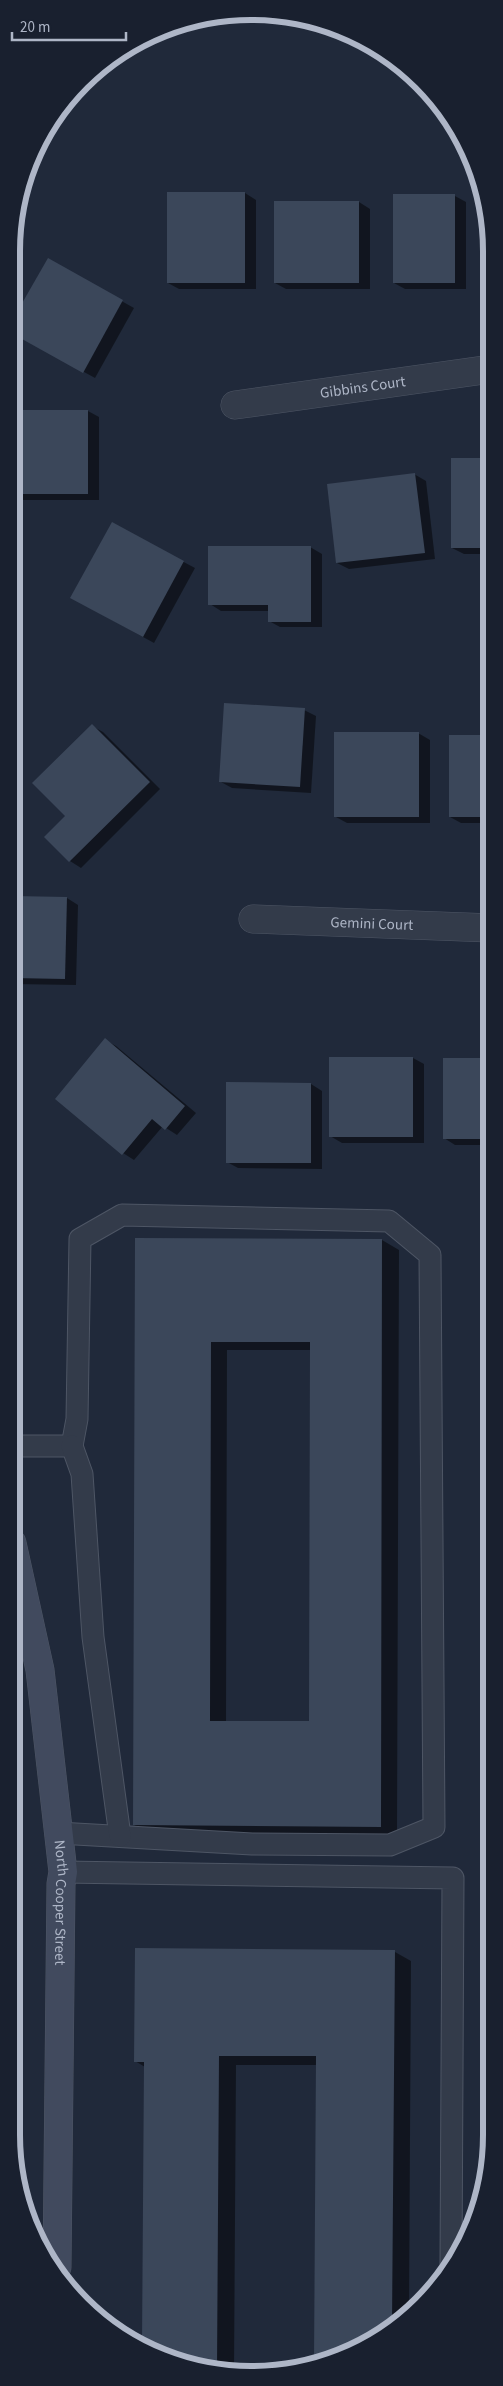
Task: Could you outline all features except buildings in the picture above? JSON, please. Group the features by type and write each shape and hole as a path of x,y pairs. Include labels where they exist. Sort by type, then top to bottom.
{"main road":[{"name":"North Cooper Street","path":"20,1579 40,1670 63,1872 61,1884 57,2260"}],"street":[{"name":"Gibbins Court","path":"235,404 483,370"},
{"name":"Gemini Court","path":"253,918 483,928"}],"lane":[{"path":"58,1833 252,1844 390,1846 434,1827 430,1255 389,1221 122,1215 80,1239 77,1419 72,1446 82,1474 93,1637 120,1836"},
{"path":"20,1446 72,1446"},
{"path":"63,1872 453,1878 452,2250"}]}
